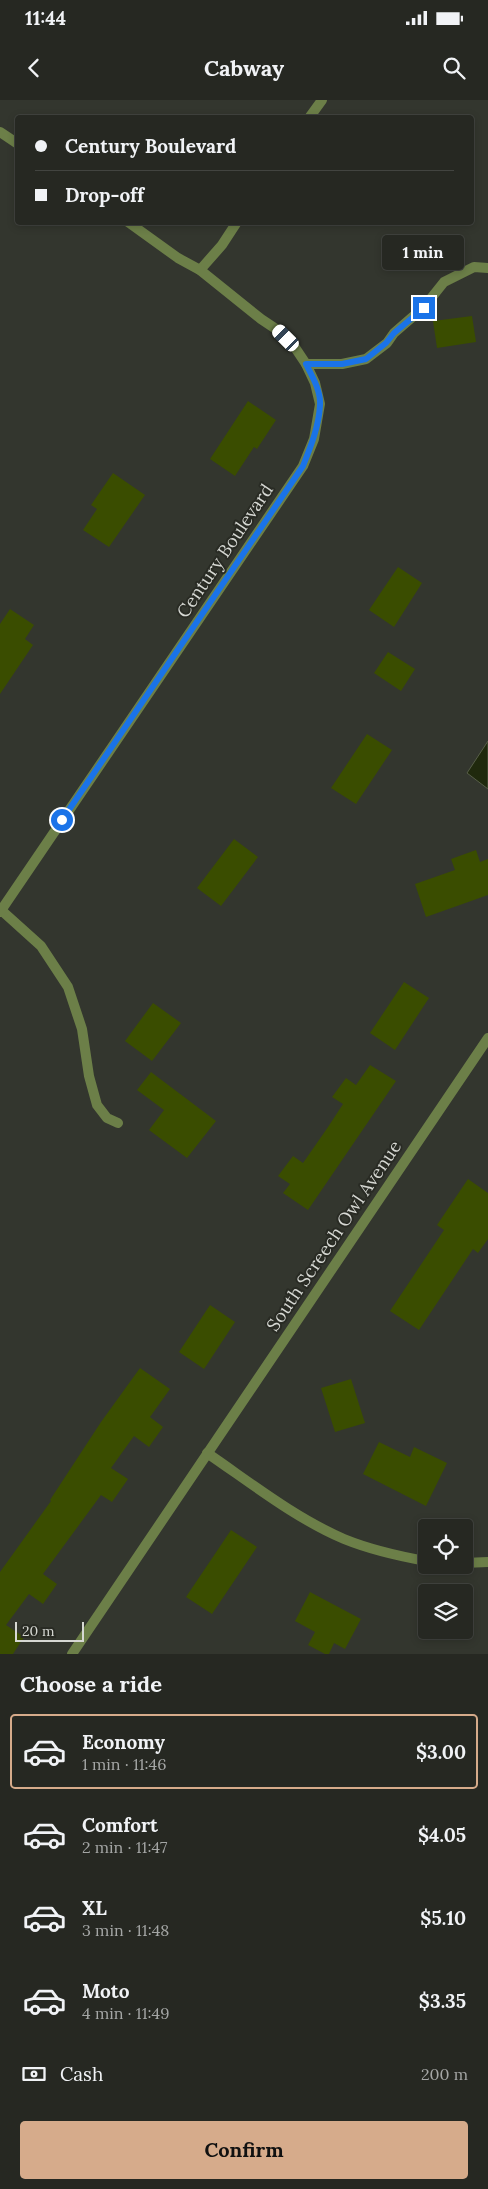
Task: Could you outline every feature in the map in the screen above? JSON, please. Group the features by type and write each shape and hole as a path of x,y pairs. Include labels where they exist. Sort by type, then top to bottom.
{"street":[{"path":"312,115 322,100"},
{"path":"0,132 15,142"},
{"name":"Century Boulevard","path":"1,911 303,466 314,439 320,404 315,383 306,364 294,346 279,331 261,319 200,270 178,258 132,225"},
{"path":"200,270 222,245 236,225"},
{"path":"306,364 342,364 366,359 424,308 444,282 474,267 488,268"},
{"path":"1,911 41,946 68,987 82,1029 89,1076 98,1105 107,1118 118,1123"},
{"name":"South Screech Owl Avenue","path":"72,1654 488,1038"},
{"path":"207,1454 309,1521 345,1539 387,1554 418,1560"},
{"path":"473,1563 488,1562"}],"shaded area":[{"path":"488,741 488,789 467,773"}],"building":[{"path":"472,316 476,342 437,348 433,321"},
{"path":"248,401 276,420 257,449 254,447 235,476 210,459"},
{"path":"113,473 145,495 109,547 83,530 97,509 91,505"},
{"path":"398,567 422,583 394,627 369,610"},
{"path":"10,609 34,625 25,639 33,645 0,694 0,624"},
{"path":"388,652 415,669 401,691 374,673"},
{"path":"367,734 392,750 356,804 331,788"},
{"path":"234,839 258,857 221,906 197,888"},
{"path":"476,850 480,862 488,859 488,895 426,917 415,884 455,870 451,859"},
{"path":"404,982 429,998 395,1050 370,1033"},
{"path":"153,1003 181,1023 152,1061 125,1041"},
{"path":"370,1065 396,1081 308,1210 283,1193 290,1184 278,1176 293,1156 303,1163 343,1104 332,1097 346,1078 356,1085"},
{"path":"151,1072 216,1121 187,1158 149,1130 164,1110 137,1090"},
{"path":"468,1179 488,1193 488,1239 478,1253 473,1249 419,1330 390,1311 444,1230 437,1225"},
{"path":"210,1305 235,1322 204,1369 179,1352"},
{"path":"140,1368 170,1389 150,1417 163,1427 149,1447 134,1436 111,1468 128,1479 112,1502 101,1495 43,1574 57,1584 43,1604 29,1594 6,1625 24,1637 13,1654 0,1654 0,1572 51,1501 101,1422"},
{"path":"351,1379 365,1423 335,1432 321,1388"},
{"path":"379,1442 410,1457 414,1447 447,1463 426,1506 363,1474"},
{"path":"231,1530 257,1547 212,1614 186,1597"},
{"path":"310,1592 361,1619 345,1649 334,1643 329,1654 325,1654 308,1645 315,1632 295,1621"}],"route":[{"path":"62,820 303,466 314,439 320,404 315,383 306,364 342,364 366,359 424,308"}]}
